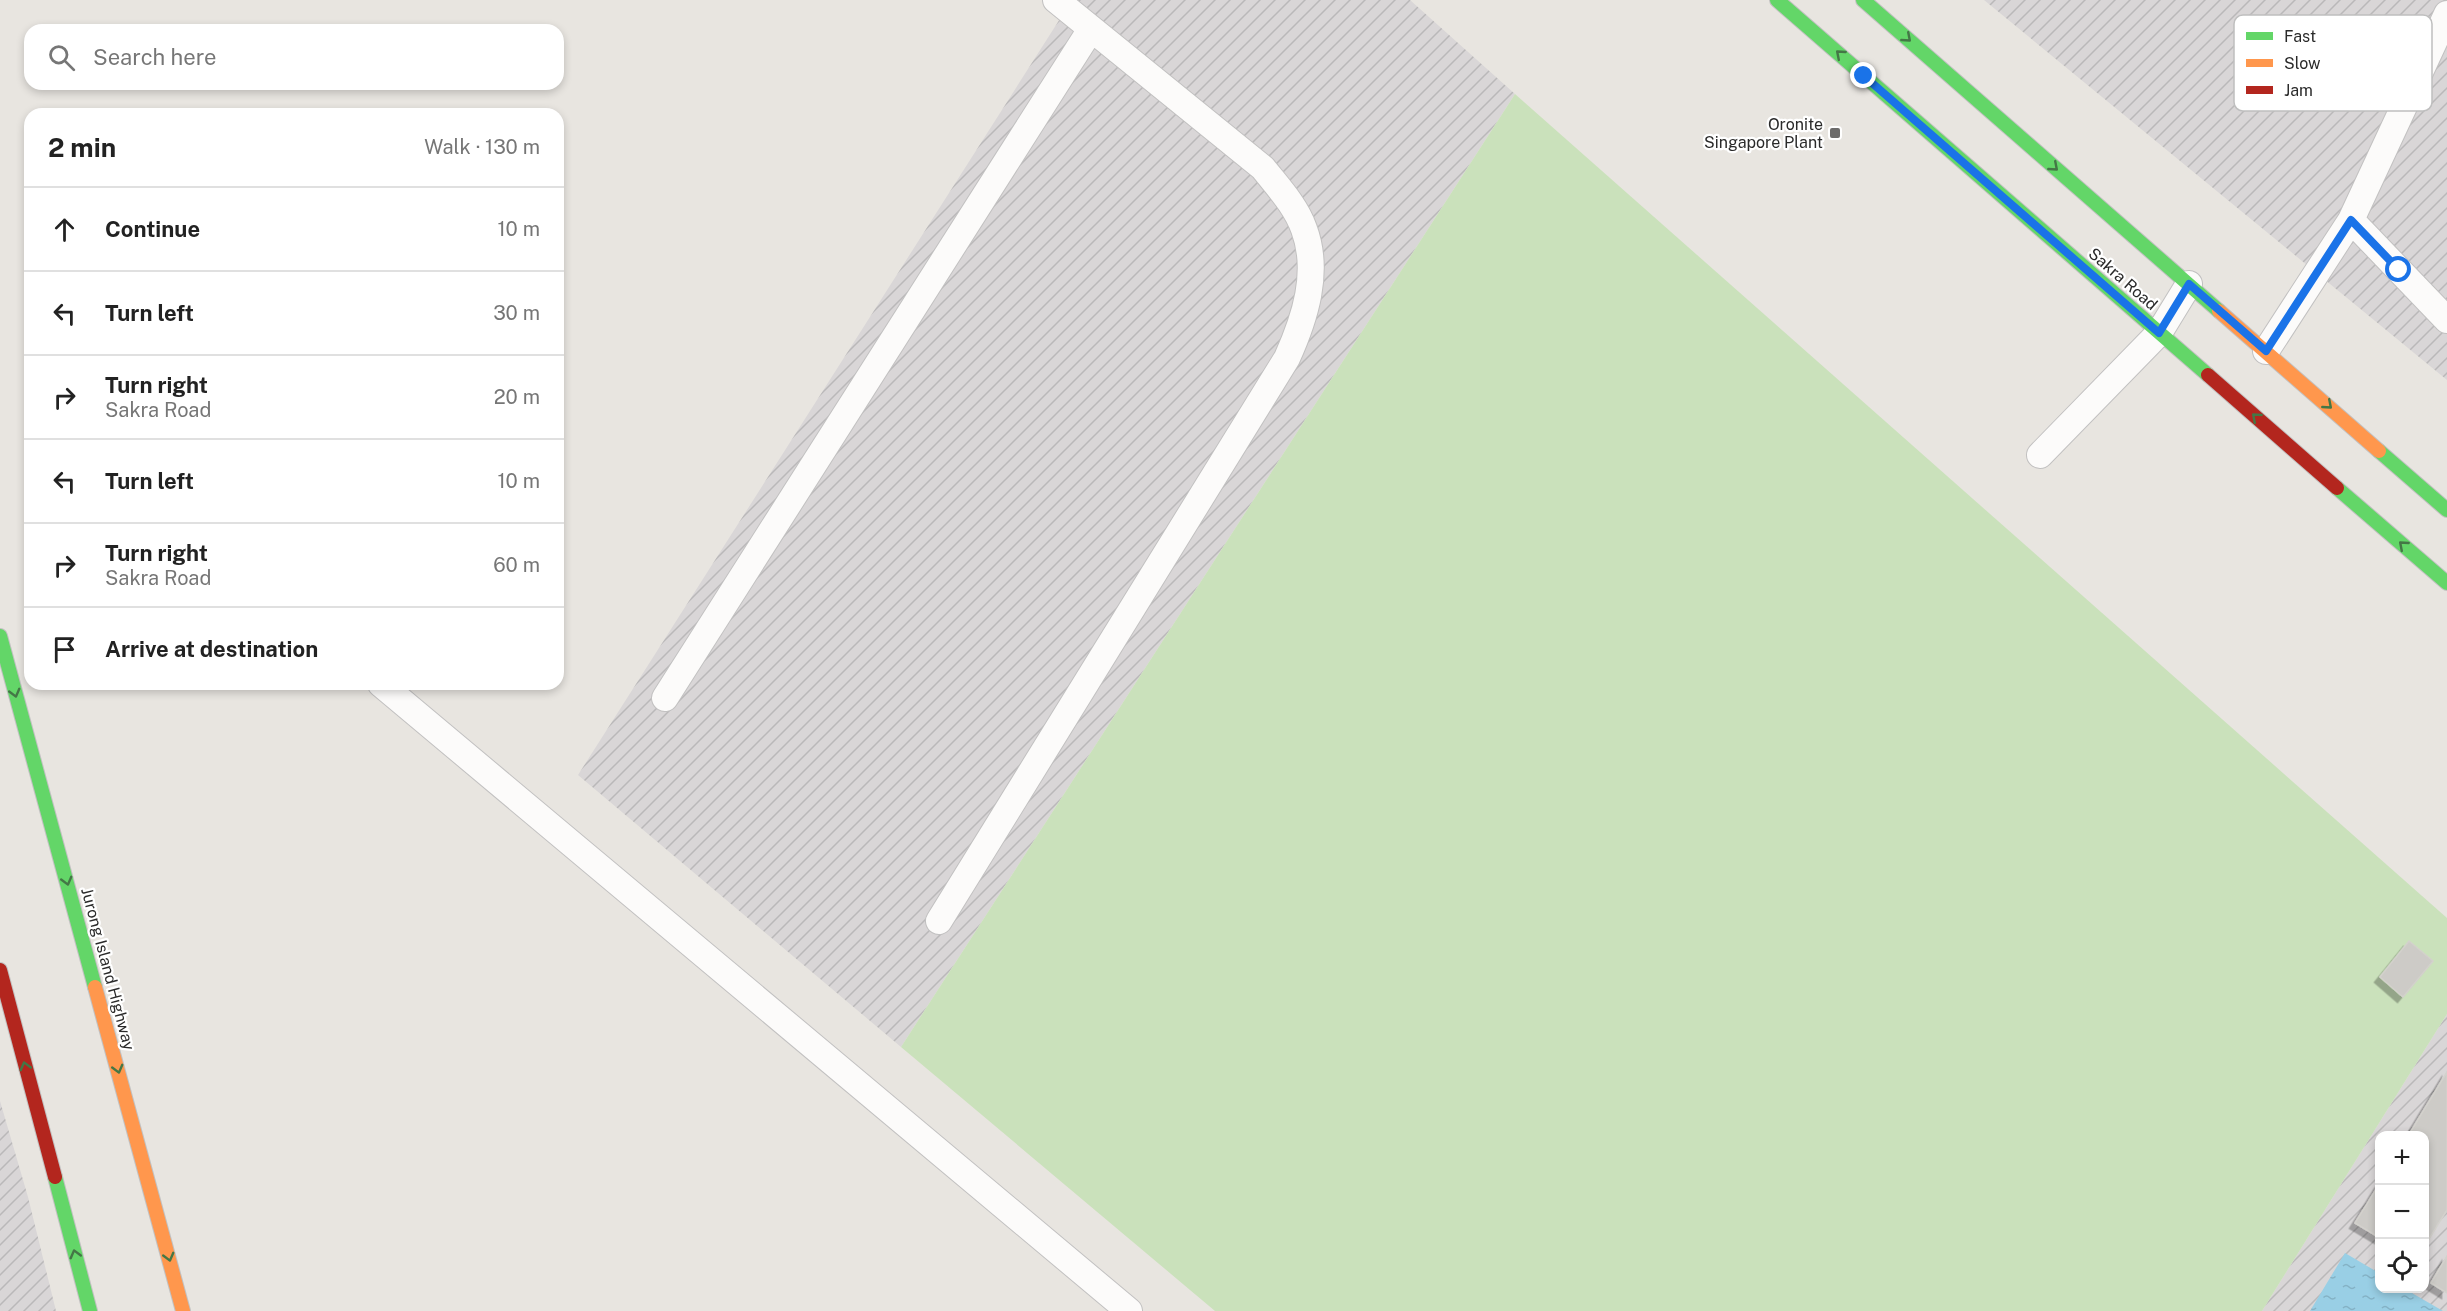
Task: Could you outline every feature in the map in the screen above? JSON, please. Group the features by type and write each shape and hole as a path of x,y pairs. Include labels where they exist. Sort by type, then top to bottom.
{"street":[{"name":"Sakra Road","path":"1777,0 2447,583"},
{"path":"1863,0 2447,510"},
{"name":"Jurong Island Highway","path":"0,636 183,1311"},
{"path":"0,970 90,1311"}],"lane":[{"path":"939,921 1287,358 1306,313 1310,291 1310,260 1304,229 1287,198 1263,168 1056,0"},
{"path":"2432,46 2447,14"},
{"path":"665,698 1091,29"},
{"path":"2266,351 2351,220 2402,111"},
{"path":"2351,220 2447,320"},
{"path":"2040,455 2159,333 2189,284"},
{"path":"388,690 1130,1311"}],"shaded area":[{"path":"1072,0 1410,0 1515,94 901,1047 578,775"},
{"path":"1984,0 2447,0 2447,380"},
{"path":"2447,1014 2447,1311 2262,1311"},
{"path":"0,1101 28,1197 56,1311 0,1311"}],"green space":[{"path":"1515,94 2447,918 2447,1014 2262,1311 1215,1311 901,1047"}],"water":[{"path":"2345,1253 2375,1271 2375,1293 2412,1293 2443,1311 2310,1311"}],"building":[{"path":"2409,941 2433,961 2403,997 2380,977"},
{"path":"2447,1072 2447,1210 2429,1239 2429,1131 2411,1131"},
{"path":"2375,1191 2375,1235 2355,1223"},
{"path":"2447,1256 2447,1293 2431,1283"}],"traffic: fast":[{"path":"1777,0 2208,375"},
{"path":"1863,0 2219,311"},
{"path":"2379,451 2447,510"},
{"path":"2337,488 2447,583"},
{"path":"0,636 95,987"},
{"path":"55,1177 90,1311"}],"traffic: slow":[{"path":"2219,311 2379,451"},
{"path":"95,987 183,1311"}],"traffic: jam":[{"path":"2208,375 2337,488"},
{"path":"0,970 55,1177"}],"place":[{"name":"Oronite Singapore Plant","path":"1835,133"}],"route":[{"path":"1864,76 2159,333 2189,284 2266,351 2351,220 2399,270"}]}
